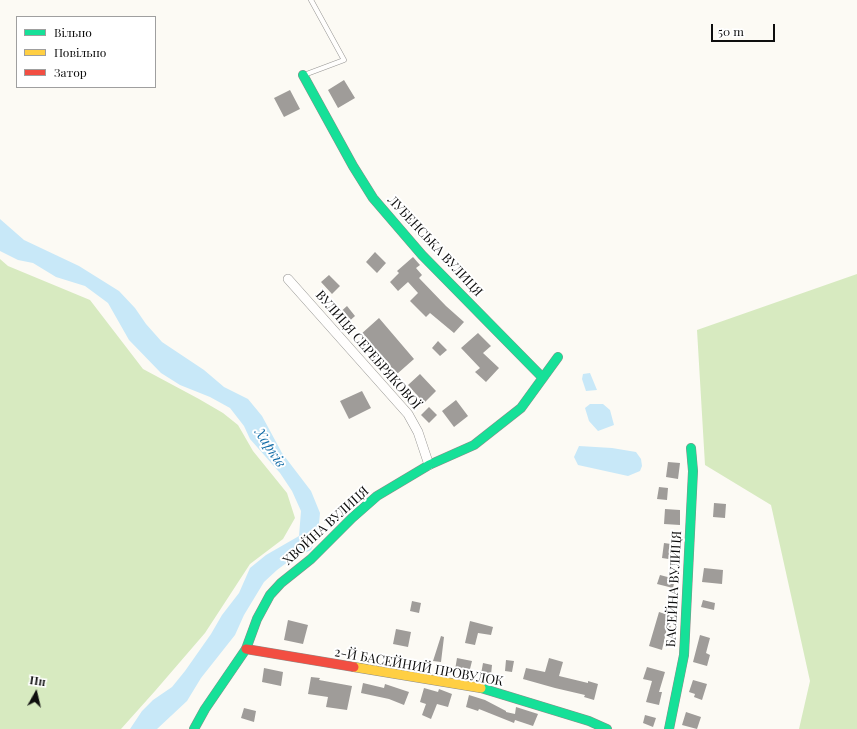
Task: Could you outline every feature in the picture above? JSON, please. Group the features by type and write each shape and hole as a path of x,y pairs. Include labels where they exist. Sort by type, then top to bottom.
{"street":[{"name":"ЛУБEНСЬКА ВУЛИЦЯ","path":"303,75 353,166 373,198 422,255 543,378"},
{"name":"ВУЛИЦЯ СЕРЕБРЯКОВОЇ","path":"288,279 408,414 418,432 429,466"},
{"name":"ХВОЙНА ВУЛИЦЯ","path":"194,729 205,708 246,650 257,619 270,595 281,583 311,559 352,518 377,496 429,466 474,445 521,408 558,356"},
{"name":"БАСЕЙНА ВУЛИЦЯ","path":"669,729 684,655 693,471 691,448"},
{"name":"2-Й БАСЕЙНИЙ ПРОВУЛОК","path":"246,650 485,690 589,721 607,729"}],"lane":[{"path":"303,75 344,60 311,0"}],"green space":[{"path":"0,259 8,266 90,300 143,369 223,413 238,425 253,451 287,493 295,518 283,539 250,564 205,633 121,729 0,729"},
{"path":"857,274 857,729 799,729 810,681 771,505 705,465 697,330"}],"water":[{"name":"Харків","path":"0,219 24,240 79,266 119,291 135,308 146,324 162,342 204,370 224,387 248,399 262,416 282,453 311,491 320,513 318,535 311,550 293,558 264,582 244,615 235,635 201,678 187,701 157,729 130,729 142,711 153,700 172,687 185,671 211,634 222,615 239,593 250,568 266,555 299,536 301,511 292,491 280,473 250,439 244,426 230,408 210,397 180,385 161,373 129,340 108,303 85,286 56,277 33,263 18,260 0,251"},
{"path":"590,373 597,390 586,391 582,379 583,374"},
{"path":"590,404 603,404 610,410 614,425 598,431 589,421 585,408"},
{"path":"579,446 612,448 636,452 641,459 642,466 640,471 628,476 578,465 574,457"}],"building":[{"path":"344,80 355,98 338,108 328,90"},
{"path":"290,90 300,109 284,117 274,98"},
{"path":"375,252 386,263 377,273 366,262"},
{"path":"413,257 420,265 416,268 422,275 419,278 464,322 454,333 430,313 426,317 410,301 418,293 408,282 398,291 390,282 399,273 397,271"},
{"path":"329,275 340,286 332,294 321,282"},
{"path":"347,306 355,316 345,325 337,315"},
{"path":"379,318 414,359 397,374 376,349 374,351 360,335"},
{"path":"478,333 491,346 483,353 499,368 486,382 475,372 480,368 461,348"},
{"path":"438,341 447,350 440,356 432,348"},
{"path":"420,374 436,391 424,403 408,385"},
{"path":"362,391 371,408 349,419 340,401"},
{"path":"456,400 468,416 454,427 442,411"},
{"path":"429,407 437,415 429,423 421,415"},
{"path":"668,462 680,463 678,479 666,477"},
{"path":"659,487 668,488 667,500 657,499"},
{"path":"714,503 726,504 725,518 713,517"},
{"path":"665,509 680,510 680,525 664,524"},
{"path":"664,543 678,545 675,560 662,558"},
{"path":"704,568 723,570 722,584 702,582"},
{"path":"660,575 675,579 673,588 657,584"},
{"path":"703,600 715,603 714,610 701,607"},
{"path":"412,601 421,603 419,613 410,611"},
{"path":"659,612 674,617 670,629 667,628 662,650 649,646"},
{"path":"288,620 308,625 303,644 284,640"},
{"path":"470,621 493,627 491,635 478,633 475,645 465,643"},
{"path":"396,629 411,632 408,647 393,644"},
{"path":"700,635 710,638 706,653 710,655 707,666 693,662"},
{"path":"441,636 444,637 441,662 433,661"},
{"path":"457,658 472,661 469,673 455,670"},
{"path":"549,658 563,662 559,676 598,684 594,700 584,697 585,695 523,679 526,668 545,672"},
{"path":"506,660 514,661 512,672 505,671"},
{"path":"483,663 492,665 491,675 481,674"},
{"path":"647,667 665,672 659,692 662,692 659,705 646,702 652,681 643,679"},
{"path":"264,668 283,672 281,686 262,682"},
{"path":"311,677 320,678 319,680 352,686 347,710 326,707 328,697 308,694"},
{"path":"693,680 707,684 702,700 694,697 695,694 689,692"},
{"path":"363,683 384,688 385,684 409,692 404,705 389,699 361,693"},
{"path":"424,688 438,692 439,689 452,694 448,707 437,704 431,719 422,715 426,704 420,702"},
{"path":"469,695 485,700 506,712 515,714 516,707 538,714 533,726 515,720 514,723 479,709 478,711 466,707"},
{"path":"244,708 256,711 254,722 241,718"},
{"path":"686,712 701,717 697,729 682,725"},
{"path":"645,715 656,718 653,727 643,723"}],"traffic: fast":[{"path":"303,75 353,166 373,198 422,255 543,378"},
{"path":"194,729 205,709 246,649 257,619 270,595 281,583 311,559 352,518 377,496 429,465 474,445 521,408 558,357"},
{"path":"669,729 684,655 693,471 691,448"},
{"path":"481,688 589,721 607,729"}],"traffic: slow":[{"path":"354,667 481,688"}],"traffic: jam":[{"path":"246,649 354,667"}]}
